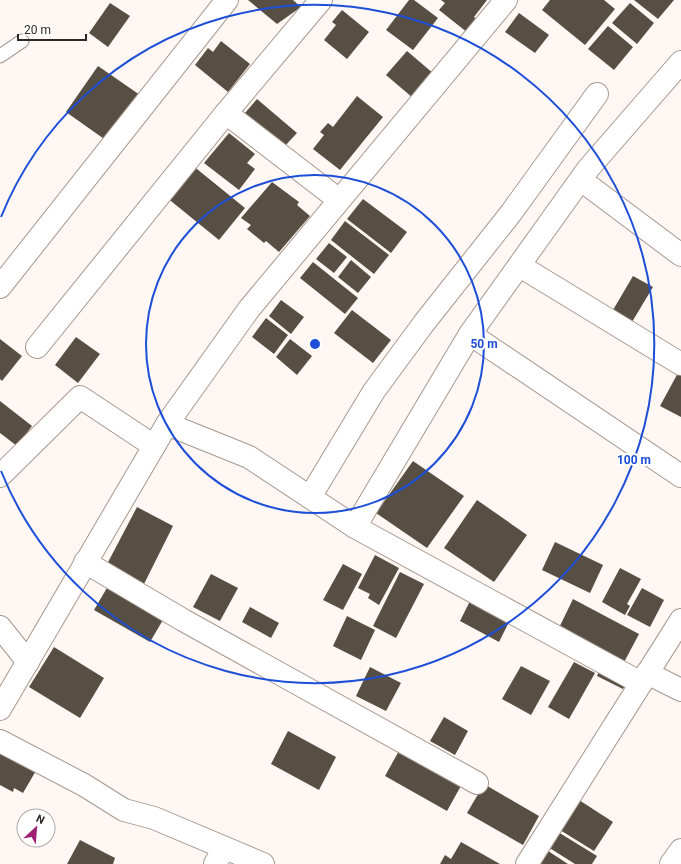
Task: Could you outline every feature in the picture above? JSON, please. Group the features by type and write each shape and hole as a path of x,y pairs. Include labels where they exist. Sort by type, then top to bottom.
{"street":[{"path":"0,287 226,0"},
{"path":"37,347 226,113 321,0"},
{"path":"0,709 167,424 249,309 506,0"},
{"path":"355,527 470,334 581,180 681,62"},
{"path":"310,497 374,391 424,323 511,213 597,94"},
{"path":"226,113 339,200"},
{"path":"581,180 681,255"},
{"path":"520,266 681,364"},
{"path":"470,334 681,476"},
{"path":"0,476 80,397 154,446"},
{"path":"167,424 249,457 355,527 644,678 681,690"},
{"path":"85,562 183,620 476,784"},
{"path":"526,864 681,620"},
{"path":"0,627 28,662"},
{"path":"0,741 84,785 124,810 154,818 220,856 263,864"},
{"path":"671,864 681,850"}],"lane":[{"path":"0,56 22,41"}],"building":[{"path":"248,0 293,0 301,7 277,24"},
{"path":"409,0 414,0 438,18 413,50 386,30"},
{"path":"441,0 487,0 474,17 478,20 468,33 439,10 445,3"},
{"path":"550,0 604,0 615,9 585,45 542,10"},
{"path":"634,0 674,0 658,19"},
{"path":"110,3 130,16 108,47 89,33"},
{"path":"630,3 654,23 637,44 612,23"},
{"path":"342,10 369,32 347,59 324,40 336,25 332,22"},
{"path":"519,13 549,35 535,53 505,32"},
{"path":"608,26 633,47 614,70 588,49"},
{"path":"221,41 250,64 228,92 195,65 208,48 213,52"},
{"path":"407,51 434,74 413,98 386,75"},
{"path":"98,66 140,95 107,141 66,112"},
{"path":"357,96 383,117 340,170 313,149 324,135 320,132 328,123 333,127"},
{"path":"257,99 297,133 284,147 245,113"},
{"path":"229,133 255,154 247,163 255,169 239,190 204,163"},
{"path":"192,165 245,208 219,240 166,197"},
{"path":"272,182 299,202 297,205 310,216 279,252 266,241 264,243 247,229 251,225 241,218"},
{"path":"363,199 407,232 391,253 347,219"},
{"path":"345,221 389,255 374,274 331,240"},
{"path":"329,243 347,257 334,273 316,259"},
{"path":"351,260 371,277 358,293 338,277"},
{"path":"313,262 358,298 345,314 300,278"},
{"path":"633,276 653,287 632,322 613,310"},
{"path":"281,300 304,317 291,334 269,316"},
{"path":"352,310 391,340 373,363 334,333"},
{"path":"266,318 288,335 274,354 252,337"},
{"path":"76,337 100,354 78,383 55,365"},
{"path":"0,339 22,356 2,381 0,379"},
{"path":"290,339 312,356 297,375 276,357"},
{"path":"679,371 681,372 681,417 660,406"},
{"path":"0,401 32,426 17,446 0,433"},
{"path":"413,461 464,496 427,548 376,513"},
{"path":"477,500 527,535 494,582 444,548"},
{"path":"137,507 173,526 142,588 105,568"},
{"path":"555,542 603,565 590,593 542,570"},
{"path":"375,555 399,568 379,605 368,598 370,594 358,588"},
{"path":"343,564 362,574 343,610 323,600"},
{"path":"620,568 641,579 627,604 630,606 625,615 602,602"},
{"path":"400,572 424,584 396,638 373,626"},
{"path":"211,574 238,588 220,621 193,607"},
{"path":"111,581 167,613 150,642 94,610"},
{"path":"642,588 664,600 650,627 627,615"},
{"path":"471,599 510,620 499,642 460,621"},
{"path":"573,599 639,634 621,668 556,634"},
{"path":"250,607 279,623 271,638 242,622"},
{"path":"347,616 375,630 361,660 333,646"},
{"path":"54,647 104,678 80,718 29,687"},
{"path":"574,662 595,673 569,719 548,707"},
{"path":"602,665 629,677 623,689 597,676"},
{"path":"521,666 550,681 531,715 502,699"},
{"path":"370,667 401,683 386,711 356,696"},
{"path":"444,717 468,731 455,755 430,741"},
{"path":"288,731 336,757 319,790 271,764"},
{"path":"0,749 37,769 23,793 14,788 13,792 0,785"},
{"path":"400,749 462,784 447,811 385,776"},
{"path":"484,784 539,816 523,845 467,813"},
{"path":"579,800 613,822 594,851 560,830"},
{"path":"558,832 597,856 592,864 575,864 548,847"},
{"path":"80,840 115,858 113,864 67,864"},
{"path":"461,842 500,864 440,864 445,855 451,859"},
{"path":"545,849 568,864 535,864"}]}
